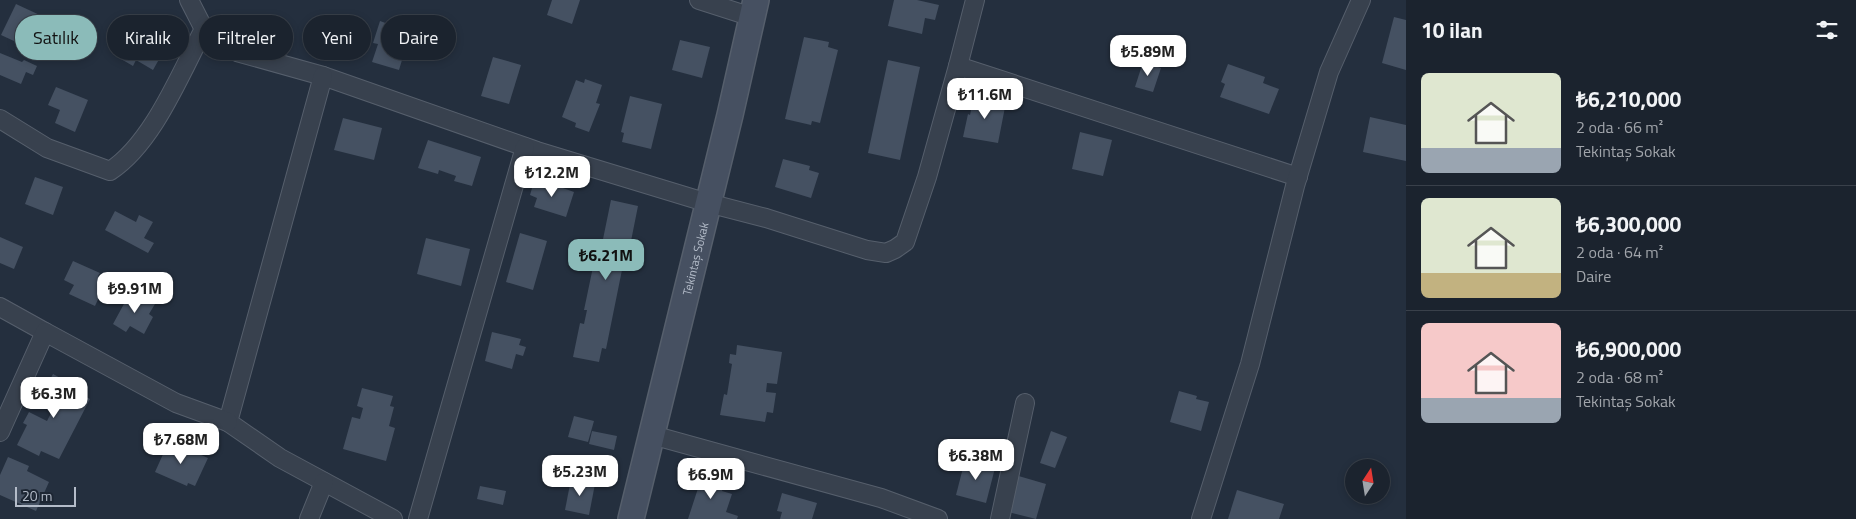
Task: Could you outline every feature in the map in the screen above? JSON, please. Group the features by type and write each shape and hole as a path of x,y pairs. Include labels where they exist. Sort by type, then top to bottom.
{"street":[{"path":"189,0 199,19"},
{"path":"699,0 754,8"},
{"path":"266,60 323,76 525,147 868,250 886,252 896,249 905,242 927,177 975,0"},
{"path":"1201,519 1250,364 1298,177 1329,72 1361,0"},
{"name":"Tekintaş Sokak","path":"631,519 754,8"},
{"path":"0,120 47,148 110,171 124,162 139,144 166,103 199,39"},
{"path":"958,66 1298,177"},
{"path":"228,422 323,76"},
{"path":"418,519 525,147"},
{"path":"0,307 176,403 228,422 280,458 393,519"},
{"path":"0,432 45,332"},
{"path":"1000,519 1025,403"},
{"path":"652,435 881,498 938,519"},
{"path":"309,519 324,482"}],"building":[{"path":"552,0 580,0 572,24 547,15"},
{"path":"894,0 917,0 939,5 935,20 925,18 922,34 888,26"},
{"path":"16,4 40,15 15,15 15,42 1,35"},
{"path":"1394,17 1406,20 1406,70 1382,63"},
{"path":"380,21 381,60 402,60 399,70 372,62 378,44 373,43"},
{"path":"804,37 829,42 828,47 838,50 820,123 812,121 811,125 785,119"},
{"path":"680,40 710,47 702,78 672,70"},
{"path":"0,53 15,60 22,62 24,60 37,66 33,75 26,72 21,84 0,75"},
{"path":"493,57 521,65 509,104 481,96"},
{"path":"123,60 136,60 133,66"},
{"path":"136,60 159,60 153,70"},
{"path":"888,60 920,67 900,160 868,153"},
{"path":"1143,62 1161,68 1153,92 1135,87"},
{"path":"1228,64 1265,77 1263,83 1279,89 1269,114 1220,97 1225,84 1221,82"},
{"path":"585,79 602,85 596,103 600,104 589,132 575,127 576,123 562,117 576,80 584,83"},
{"path":"56,87 88,100 75,132 55,123 60,110 48,105"},
{"path":"630,96 662,104 651,149 622,142 624,133 621,132"},
{"path":"974,96 1006,102 998,143 963,137"},
{"path":"1370,117 1406,125 1406,161 1363,152"},
{"path":"343,118 382,128 374,160 334,150"},
{"path":"1080,132 1112,140 1103,176 1072,169"},
{"path":"428,140 481,157 472,186 454,181 456,176 439,170 438,174 418,168"},
{"path":"783,159 810,166 809,170 819,173 811,198 775,187"},
{"path":"35,177 63,187 53,215 25,204"},
{"path":"535,178 574,192 566,217 534,207 537,198 530,195"},
{"path":"611,200 638,206 626,266 623,265 606,349 602,348 599,362 573,357 580,323 584,324 587,310 584,310 598,243 602,244"},
{"path":"115,211 136,222 139,215 153,222 144,238 154,243 148,253 105,230"},
{"path":"520,233 547,241 533,290 506,282"},
{"path":"0,237 23,247 14,269 0,263"},
{"path":"426,238 470,249 461,286 417,274"},
{"path":"73,261 100,273 98,276 107,280 95,306 69,294 74,285 64,280"},
{"path":"131,291 155,304 149,314 153,317 144,334 130,326 126,332 113,324"},
{"path":"492,332 521,339 519,345 526,347 523,356 516,354 512,369 485,361"},
{"path":"737,345 782,352 777,384 767,383 766,392 776,393 773,413 767,412 765,422 720,415 724,394 727,395 732,364 729,363 730,354 736,355"},
{"path":"53,374 75,386 73,390 90,399 59,459 41,451 39,456 17,445 27,425 23,423 29,412 47,421 52,411 34,402 39,391 43,393"},
{"path":"362,388 393,396 390,406 394,407 389,426 395,428 386,461 343,449 352,417 360,419 363,408 357,406"},
{"path":"1179,391 1197,396 1196,399 1209,402 1201,431 1170,422"},
{"path":"574,416 594,421 588,442 568,437"},
{"path":"592,431 617,436 614,450 589,444"},
{"path":"1051,431 1067,437 1055,468 1040,463"},
{"path":"169,441 208,458 195,486 188,483 187,486 155,472"},
{"path":"8,457 29,466 27,471 49,482 36,511 0,495 0,475"},
{"path":"965,460 995,468 986,503 956,495"},
{"path":"703,473 725,480 722,491 732,494 726,512 738,516 737,519 688,519"},
{"path":"1015,475 1046,484 1036,519 1004,511"},
{"path":"571,479 595,484 589,515 565,510"},
{"path":"480,486 506,491 503,505 477,499"},
{"path":"1237,490 1284,504 1279,519 1228,519"},
{"path":"782,493 817,503 812,519 780,519 782,512 777,511"}]}
